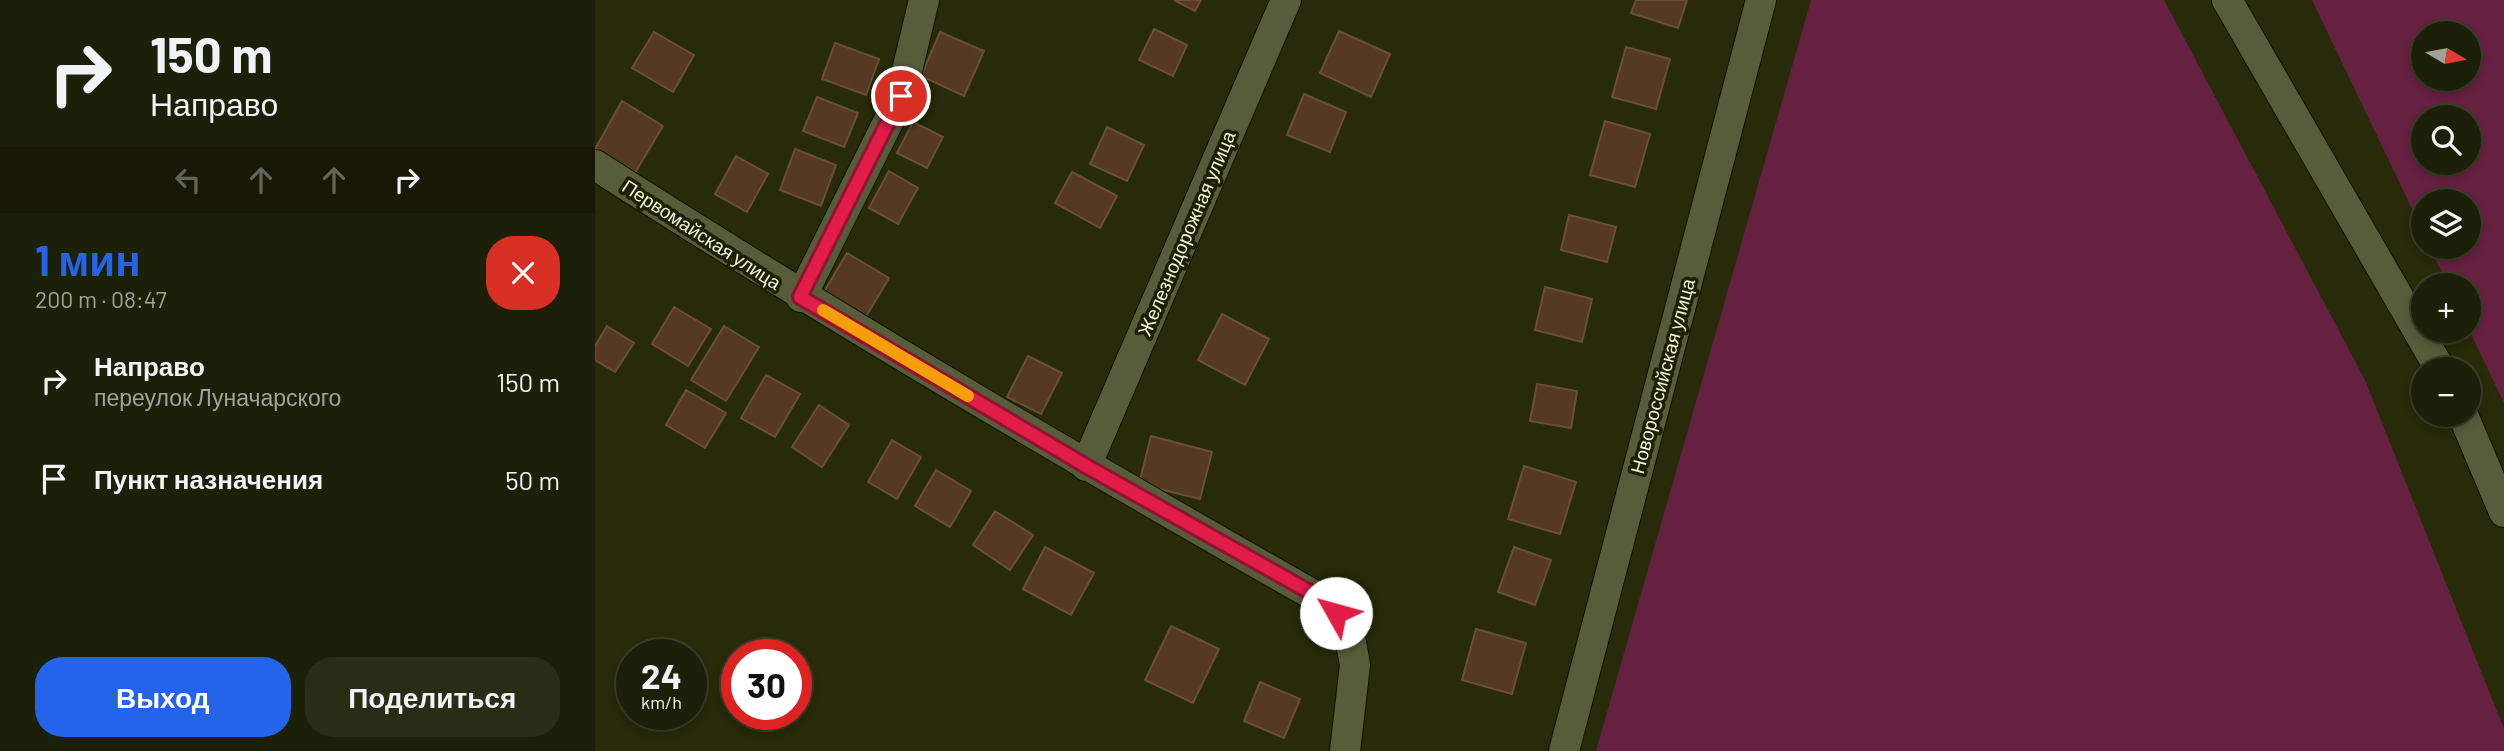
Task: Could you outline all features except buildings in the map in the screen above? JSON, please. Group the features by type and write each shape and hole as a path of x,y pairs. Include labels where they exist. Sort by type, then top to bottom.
{"street":[{"path":"800,297 901,96 924,0"},
{"name":"Железнодорожная улица","path":"1086,466 1286,0"},
{"name":"Новороссийская улица","path":"1564,751 1761,0"},
{"path":"2227,0 2433,357"},
{"name":"Первомайская улица","path":"595,165 800,297 1086,466 1324,600 1348,626 1355,665 1345,751"},
{"path":"2468,427 2504,512"}],"shaded area":[{"path":"1811,0 2164,0 2365,380 2504,729 2504,751 1596,751"},
{"path":"2312,0 2504,0 2504,403 2475,343 2481,343 2481,273 2442,273 2436,259 2481,259 2481,189 2411,189 2411,207"}],"slow traffic":[{"path":"823,310 968,396"}],"route":[{"path":"901,96 800,297 1086,466 1324,600 1336,613"}]}
